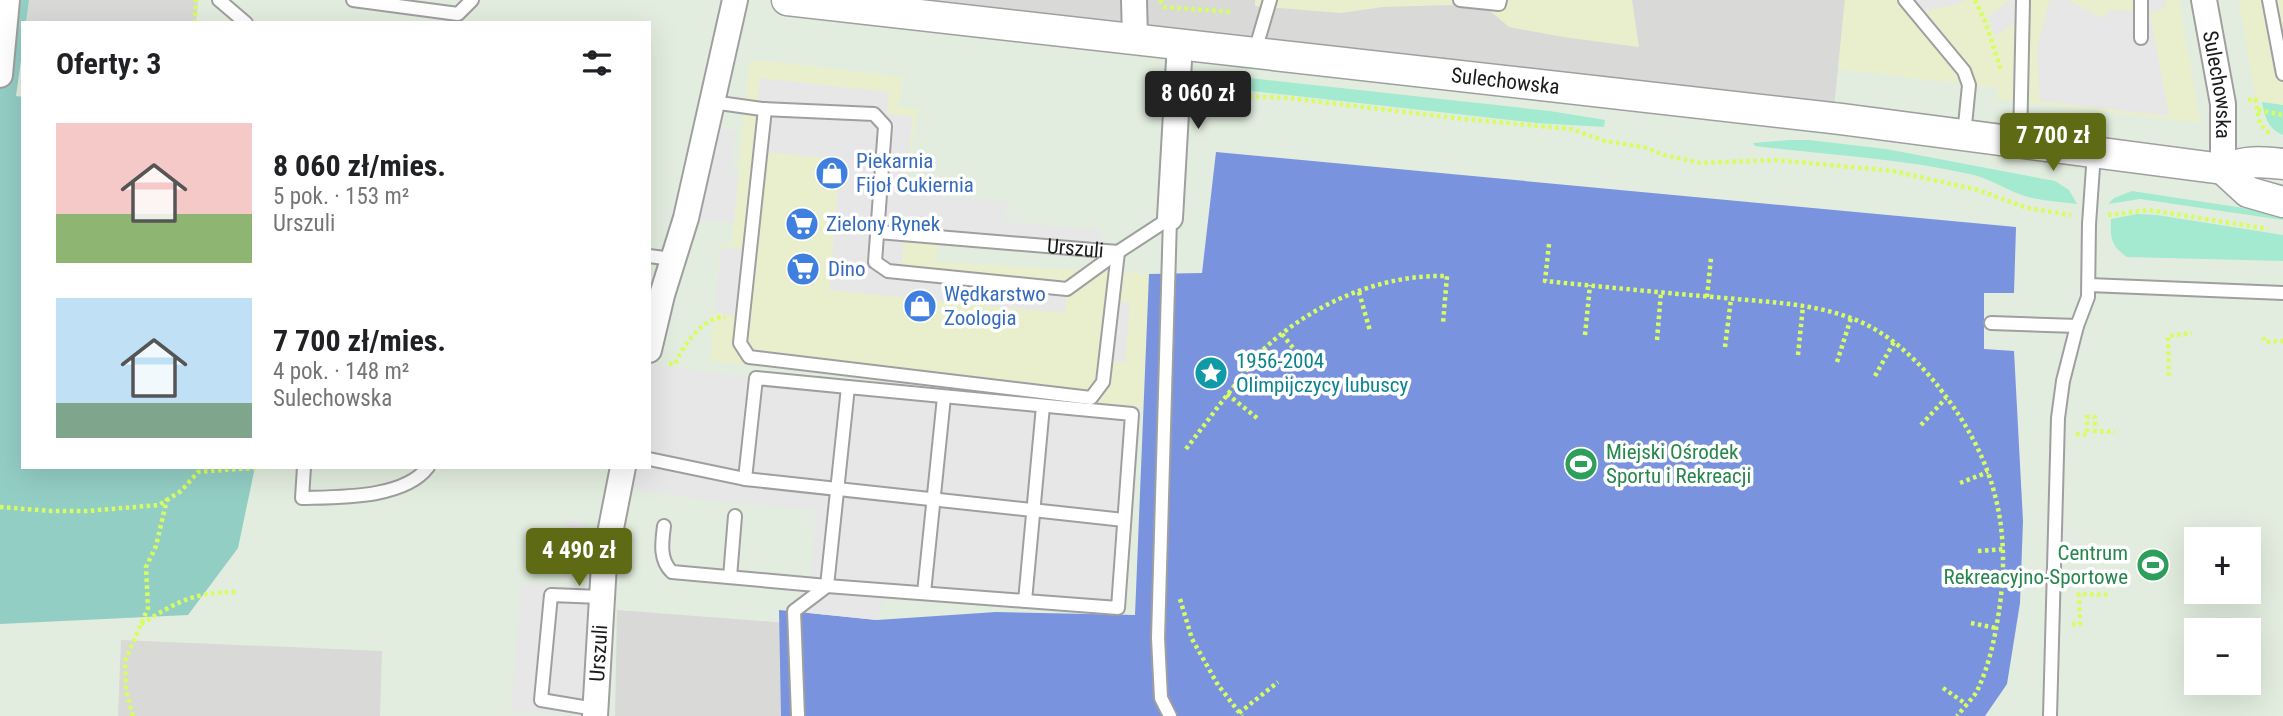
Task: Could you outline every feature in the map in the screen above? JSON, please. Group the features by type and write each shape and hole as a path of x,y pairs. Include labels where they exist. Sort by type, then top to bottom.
{"street":[{"path":"0,75 7,0"},
{"path":"654,357 656,295 661,257 685,218 736,0"},
{"name":"Sulechowska","path":"786,0 1828,117 2223,169 2280,152"},
{"path":"1134,0 1135,38"},
{"name":"Sulechowska","path":"2204,0 2223,104 2223,169 2248,192 2283,202"},
{"path":"1170,218 1180,43"},
{"name":"Urszuli","path":"595,712 604,564 623,469"}],"lane":[{"path":"219,0 244,21"},
{"path":"353,0 458,14 472,0"},
{"path":"1255,51 1270,0"},
{"path":"1460,0 1499,4 1500,0"},
{"path":"1905,0 1964,71 1969,85 1964,135"},
{"path":"2020,143 2023,0"},
{"path":"2141,0 2141,38"},
{"path":"2270,0 2283,74"},
{"path":"712,102 765,109 874,114 886,126 876,262 888,271 1068,289 1118,252"},
{"path":"765,109 740,343 749,357 1091,398 1103,382 1118,252"},
{"path":"2050,716 2058,418 2063,381 2077,326 2088,297 2094,153"},
{"path":"1170,218 1158,638 1161,698 1170,716"},
{"name":"Urszuli","path":"878,232 1118,252 1170,218"},
{"path":"2088,285 2283,293"},
{"path":"1991,323 2077,326"},
{"path":"664,526 662,550 665,566 672,572 1118,608 1132,414 756,378 746,479"},
{"path":"798,716 794,611 827,586 848,387"},
{"path":"925,593 944,397"},
{"path":"1026,601 1043,406"},
{"path":"651,459 746,479 1124,520"},
{"path":"304,469 302,498 373,493 397,487 422,475 426,469"},
{"path":"730,577 735,516"},
{"path":"595,712 541,700 551,595 601,597"}],"path":[{"path":"194,21 196,0"},
{"path":"1160,0 1165,7 1232,12"},
{"path":"1975,0 1985,20 2005,81"},
{"path":"1227,78 1227,96"},
{"path":"1193,94 1288,98 1571,130 1605,141 1643,147 1674,158 1700,163 1775,160 1893,171 1978,190 2037,210 2090,216 2149,210 2270,229"},
{"path":"2223,104 2255,99 2260,124 2280,152"},
{"path":"2258,110 2283,115"},
{"path":"1549,244 1545,281 1803,306 1851,318 1894,342 1925,369 1973,438 1989,472 1998,503 2004,549 1996,628 1976,691 1957,716"},
{"path":"1707,297 1711,258"},
{"path":"1186,449 1264,348 1316,310 1359,292 1421,275 1447,276 1443,323"},
{"path":"1585,335 1590,285"},
{"path":"1359,292 1370,331"},
{"path":"1657,340 1661,292"},
{"path":"1725,347 1731,299"},
{"path":"1798,355 1803,306"},
{"path":"654,357 675,364 681,350 710,319 720,316 742,318"},
{"path":"1837,362 1851,318"},
{"path":"1282,334 1308,367"},
{"path":"2169,376 2168,336 2192,334"},
{"path":"2263,337 2265,342 2283,341"},
{"path":"1875,376 1894,342"},
{"path":"1227,394 1256,418"},
{"path":"1921,425 1947,397"},
{"path":"2075,434 2087,435 2087,417 2095,417 2095,431 2115,432"},
{"path":"0,507 87,511 159,505 181,491 198,472 213,469"},
{"path":"1960,483 1989,472"},
{"path":"133,716 127,691 125,661 148,608 146,567 156,546 167,499"},
{"path":"1978,551 2004,549"},
{"path":"140,625 193,595 237,592"},
{"path":"2072,624 2080,624 2079,594 2110,595"},
{"path":"1180,599 1192,639 1218,685 1241,715 1278,682"},
{"path":"1971,623 1996,628"},
{"path":"1943,688 1966,704"}],"shaded area":[{"path":"0,0 29,0 26,21 21,21 21,60 16,96 21,97 21,469 255,469 238,548 188,615 0,624"},
{"path":"29,0 198,0 196,21 26,21"},
{"path":"862,0 1845,0 1833,117"},
{"path":"1255,0 1632,0 1639,47 1509,27 1490,11 1452,5 1383,7 1341,13 1255,6"},
{"path":"1845,0 2179,0 2200,123 1997,99 1998,88 1838,69"},
{"path":"1908,0 1964,0 1964,2 1916,13"},
{"path":"2010,0 2023,0 2023,17 1995,36 1988,17"},
{"path":"2050,0 2068,0 2101,18 2112,10 2146,12 2141,0 2165,0 2166,7 2150,13 2169,116 2040,101 2037,48"},
{"path":"2239,0 2283,0 2283,105 2256,101"},
{"path":"760,60 903,77 898,108 918,108 904,194 901,235 903,242 938,244 937,262 1149,274 1143,407 710,361 720,244 731,245 749,64"},
{"path":"1241,77 1550,111 1605,120 1604,127 1537,123 1243,90"},
{"path":"760,78 889,92 889,114 913,117 904,194 1007,202 1005,222 1101,230 1101,251 901,235 901,273 1067,289 1065,313 829,290 840,159 752,151"},
{"path":"2262,102 2283,105 2283,135 2268,122"},
{"path":"707,125 736,131 732,168 739,170 734,223 686,218"},
{"path":"1789,140 1886,149 2055,181 2069,190 2077,204 2026,196 1980,177 1947,169 1755,146 1753,143"},
{"name":"Miejski Ośrodek Sportu i Rekreacji","path":"1216,152 2016,227 2014,293 1984,293 1984,349 2014,351 2023,521 2020,603 2007,684 1985,716 781,716 779,610 877,620 996,612 1135,615 1149,274 1202,273"},
{"path":"2132,191 2283,214 2283,220 2140,199 2108,204 2114,198"},
{"path":"2137,214 2283,235 2283,261 2127,257 2113,241 2111,219"},
{"path":"721,247 749,249 742,316 714,313"},
{"path":"1112,301 1130,303 1125,362 1105,361"},
{"path":"651,364 756,378 1132,414 1118,608 887,591 877,620 809,613 816,510 722,502 618,488 623,469 651,469"},
{"path":"566,520 588,524 580,574 558,571"},
{"path":"521,584 590,586 582,716 511,712"},
{"path":"617,610 787,623 789,716 615,716"},
{"path":"121,640 382,651 380,716 118,716"}],"place":[{"name":"Piekarnia Fijoł Cukiernia","path":"832,173"},
{"name":"Zielony Rynek","path":"802,224"},
{"name":"Dino","path":"803,269"},
{"name":"Wędkarstwo Zoologia","path":"920,306"},
{"name":"1956-2004 Olimpijczycy lubuscy","path":"1211,373"},
{"name":"Miejski Ośrodek Sportu i Rekreacji","path":"1581,464"},
{"name":"Centrum Rekreacyjno-Sportowe","path":"2153,565"}]}
